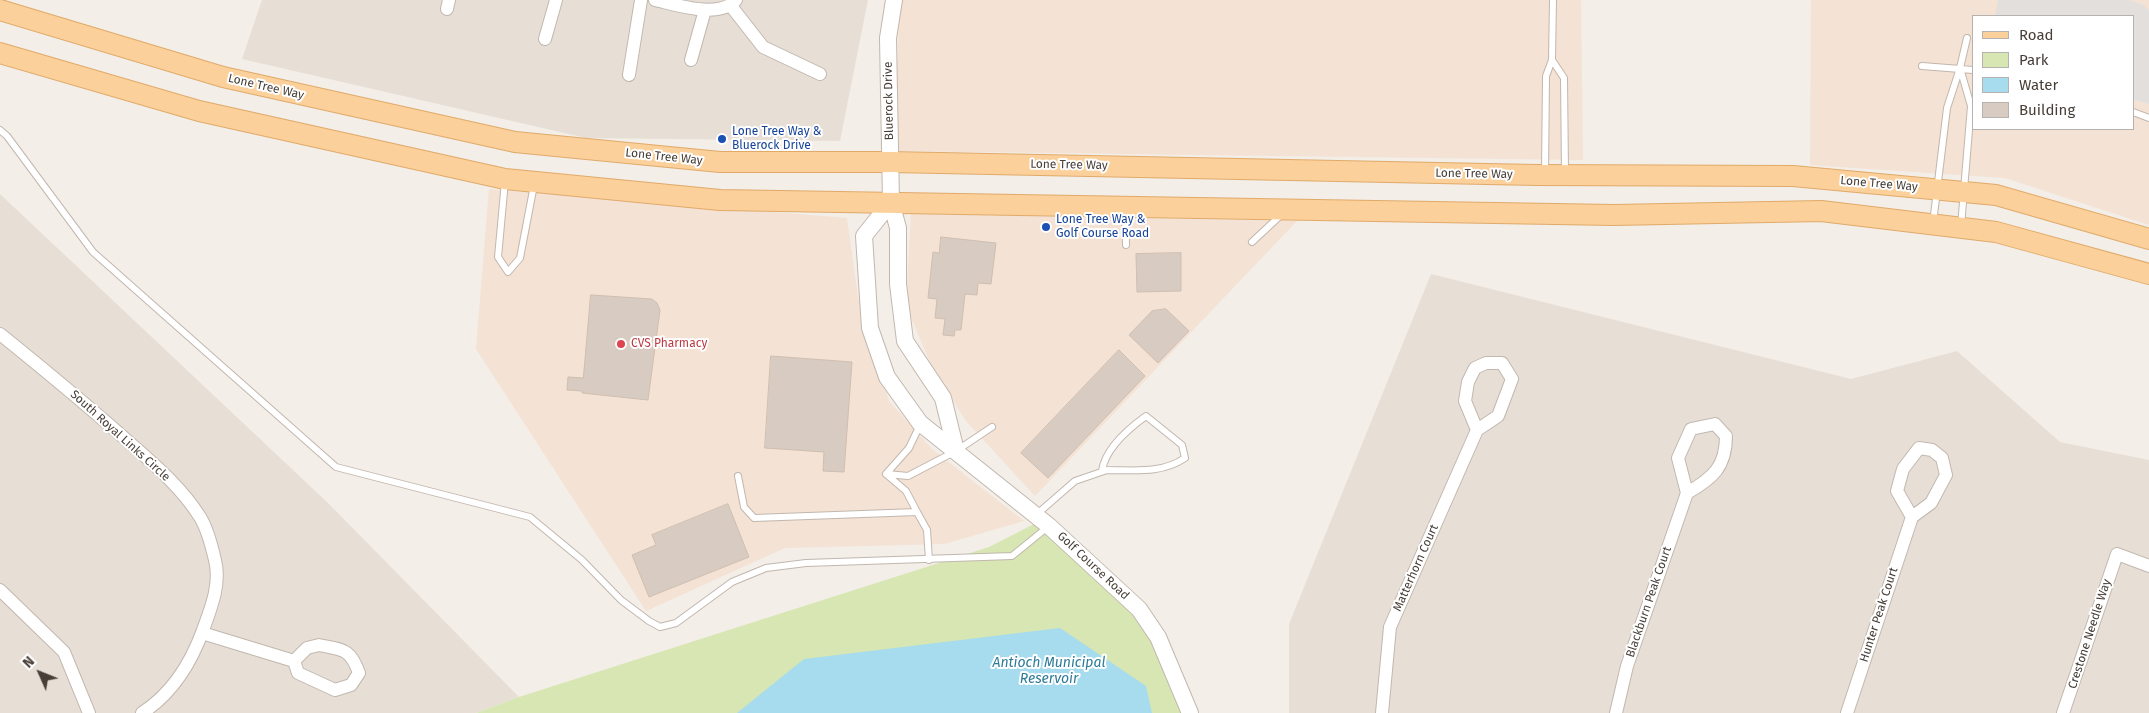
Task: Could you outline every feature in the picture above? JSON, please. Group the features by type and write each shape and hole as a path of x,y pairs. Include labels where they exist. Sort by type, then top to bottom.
{"main road":[{"name":"Lone Tree Way","path":"0,10 223,77 515,142 720,162 890,162 1545,175 1793,176 1996,195 2149,239"},
{"path":"0,53 198,111 505,179 720,200 1614,214 1821,211 1996,232 2149,274"}],"street":[{"path":"545,39 556,0"},
{"path":"629,75 641,0"},
{"name":"Bluerock Drive","path":"891,202 888,38 894,0"},
{"path":"660,1 705,10 734,3 763,46 820,74"},
{"path":"691,60 705,10"},
{"path":"891,202 898,228 898,284 905,341 943,398 956,451"},
{"name":"Golf Course Road","path":"891,202 864,236 870,328 887,377 920,424 1036,515 1139,609 1158,637 1190,713"},
{"name":"South Royal Links Circle","path":"0,334 67,388 167,475 201,518 216,562 215,598 197,649 173,687 157,704 142,713"},
{"path":"1486,362 1502,363 1512,379 1498,416 1477,430 1465,401 1468,382 1475,368 1486,362"},
{"path":"1715,424 1726,436 1726,455 1708,481 1688,493 1678,458 1691,429 1715,424"},
{"name":"Matterhorn Court","path":"1382,713 1390,627 1477,430"},
{"path":"1919,448 1932,450 1942,458 1946,475 1931,503 1912,517 1897,491 1903,469 1919,448"},
{"name":"Blackburn Peak Court","path":"1616,713 1627,666 1688,493"},
{"name":"Hunter Peak Court","path":"1847,713 1912,517"},
{"name":"Crestone Needle Way","path":"2064,713 2117,554 2149,566"},
{"path":"0,590 64,652 89,713"},
{"path":"202,633 294,661"},
{"path":"319,645 342,650 353,657 359,673 351,685 335,690 298,673 294,661 307,648 319,645"}],"lane":[{"path":"1545,175 1546,76 1552,60 1553,0"},
{"path":"1933,224 1947,108 1960,68 1967,38"},
{"path":"1552,60 1564,78 1565,175"},
{"path":"1922,66 1972,70"},
{"path":"1960,68 1972,106 1961,228"},
{"path":"2134,112 2149,118"},
{"path":"0,130 7,136 93,252 336,467 530,517 582,560 621,600 649,622 660,627 676,623 732,582 766,568 806,563 1012,556 1049,526"},
{"path":"505,179 498,257 508,272 520,258 535,181"},
{"path":"1124,206 1126,245"},
{"path":"1252,242 1288,209"},
{"path":"1036,515 1075,481 1102,472 1107,470 1152,471 1173,465 1184,458 1185,452 1182,445 1146,416 1118,441 1103,462 1102,472"},
{"path":"886,474 910,448 920,424"},
{"path":"886,474 908,476 956,451 992,427"},
{"path":"886,474 906,491 927,530 929,560"},
{"path":"738,476 744,507 754,518 917,512"}],"shaded area":[{"path":"262,0 868,0 840,141 586,138 242,59"},
{"path":"899,0 1581,0 1583,160 896,151"},
{"path":"1811,0 2149,0 2149,225 2005,178 1810,165"},
{"path":"1998,0 2130,0 2143,5 2149,11 2149,104 2134,99 2134,15 1995,15"},
{"path":"489,189 847,218 858,297 889,401 932,449 1024,521 944,544 785,548 646,611 476,349"},
{"path":"0,194 328,503 519,697 476,713 0,713"},
{"path":"911,214 1297,221 1035,496 966,421 933,369 906,306"},
{"path":"1431,274 1851,379 1957,351 2060,442 2149,460 2149,713 1289,713 1289,624"}],"green space":[{"path":"1042,520 1139,609 1190,713 476,713 519,697 989,547"}],"water":[{"name":"Antioch Municipal Reservoir","path":"1060,628 1146,686 1152,713 737,713 804,659"}],"building":[{"path":"941,237 996,243 991,284 978,283 977,295 965,294 961,330 955,330 954,336 943,335 945,319 935,318 937,299 928,298 933,252 939,253"},
{"path":"1181,253 1181,291 1137,292 1136,254"},
{"name":"CVS Pharmacy","path":"591,295 652,299 657,303 660,310 648,400 567,390 568,377 583,378"},
{"path":"1166,309 1189,331 1158,363 1129,335 1152,311"},
{"path":"1119,350 1145,376 1048,478 1021,453"},
{"path":"771,356 852,362 844,472 823,471 824,452 765,448"},
{"path":"728,504 749,557 649,597 632,555 656,545 652,535"}],"place":[{"name":"Lone Tree Way & Bluerock Drive","path":"722,139"},
{"name":"Lone Tree Way & Golf Course Road","path":"1046,227"},
{"name":"CVS Pharmacy","path":"621,344"}]}
